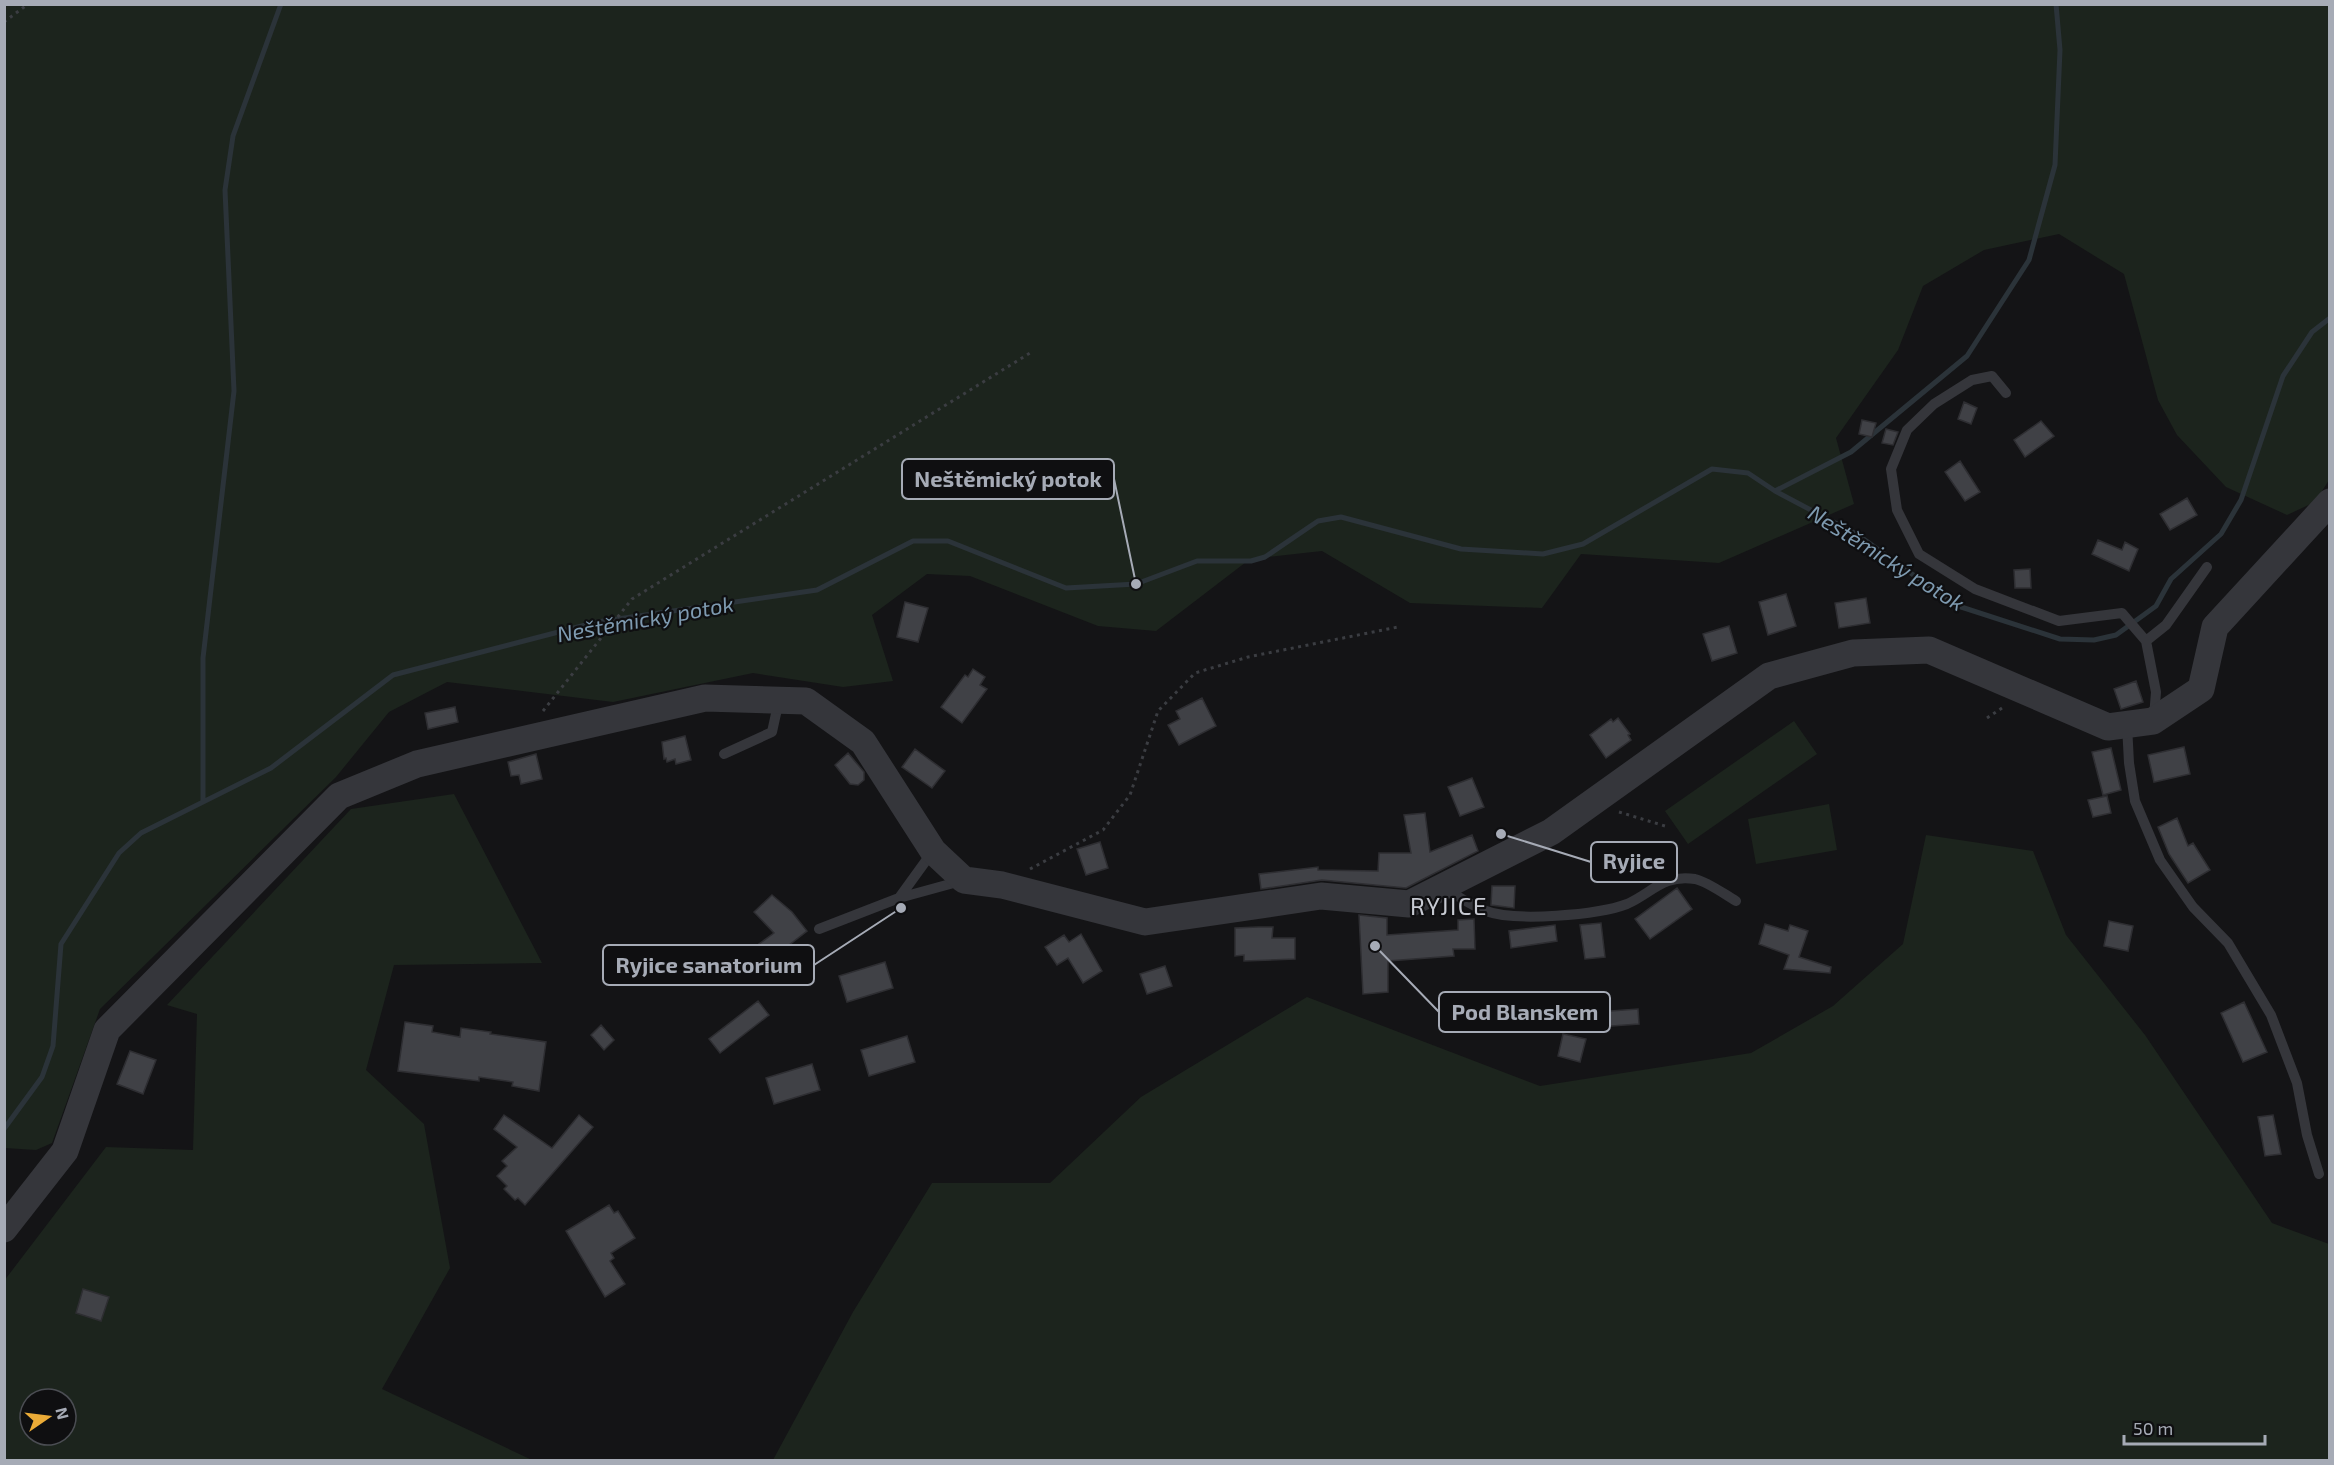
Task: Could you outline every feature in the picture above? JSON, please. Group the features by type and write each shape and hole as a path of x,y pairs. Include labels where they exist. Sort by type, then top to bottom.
{"street":[{"path":"4,1229 65,1151 107,1030 339,796 417,764 705,698 806,701 863,742 933,851 964,880 1002,885 1145,922 1321,896 1409,904 1551,832 1588,803 1769,676 1853,653 1929,650 2108,727 2153,722 2201,689 2216,627 2330,502"}],"lane":[{"path":"2006,393 1992,376 1972,380 1934,404 1907,430 1891,470 1897,510 1919,554 1975,589 2059,621 2122,614 2142,637 2156,692 2153,722"},
{"path":"2142,637 2166,625 2207,567"},
{"path":"724,754 772,732 779,700"},
{"path":"2127,725 2129,763 2135,801 2151,840 2160,860 2193,907 2228,943 2271,1015 2297,1083 2307,1135 2319,1174"},
{"path":"899,898 933,851"},
{"path":"1442,887 1486,912 1527,917 1602,911 1628,903 1652,887 1673,879 1696,879 1736,901"},
{"path":"819,929 899,898 964,880"}],"path":[{"path":"4,22 28,4"},
{"path":"541,713 632,599 1030,353"},
{"path":"1002,885 1103,830 1130,795 1158,711 1195,673 1248,657 1398,627"},
{"path":"1588,803 1665,826"}],"shaded area":[{"path":"4,5 2329,5 2329,480 2315,502 2287,515 2226,487 2177,435 2158,400 2124,274 2059,234 1984,250 1923,286 1898,350 1836,438 1854,504 1719,563 1581,554 1542,608 1410,603 1322,551 1250,559 1156,631 1098,626 970,576 927,574 872,615 893,681 843,687 753,673 613,702 447,682 389,712 336,777 100,1009 52,1143 36,1150 5,1148"},
{"path":"1794,721 1817,754 1688,844 1665,811"},
{"path":"454,794 542,963 394,965 366,1070 424,1124 450,1268 382,1389 532,1460 5,1460 4,1281 106,1147 193,1150 197,1014 167,1005 351,809"},
{"path":"1829,804 1837,850 1756,864 1748,819"},
{"path":"1926,835 2033,851 2066,935 2145,1035 2272,1223 2329,1244 2329,1460 773,1460 853,1312 932,1183 1050,1183 1141,1097 1307,997 1540,1086 1751,1053 1833,1006 1903,944"}],"building":[{"path":"1964,402 1977,408 1971,424 1958,419"},
{"path":"1862,420 1876,423 1872,437 1859,434"},
{"path":"2041,421 2054,436 2025,457 2014,440"},
{"path":"1886,429 1898,432 1893,445 1882,443"},
{"path":"1960,461 1980,492 1965,501 1945,472"},
{"path":"2187,498 2197,515 2170,530 2160,514"},
{"path":"2098,540 2122,550 2125,542 2138,549 2129,571 2092,554"},
{"path":"2030,569 2031,588 2015,588 2014,570"},
{"path":"1786,594 1796,626 1768,635 1759,602"},
{"path":"1866,598 1870,623 1839,628 1835,603"},
{"path":"905,602 928,608 918,642 897,637"},
{"path":"1729,626 1737,653 1712,661 1703,634"},
{"path":"973,669 985,677 980,685 987,689 962,723 941,707 965,675 968,677"},
{"path":"2136,681 2143,702 2121,709 2114,689"},
{"path":"1202,698 1216,726 1179,745 1168,725 1180,719 1176,711"},
{"path":"455,707 458,722 428,729 425,713"},
{"path":"1618,718 1630,734 1628,735 1631,740 1606,758 1590,735 1611,719 1613,722"},
{"path":"685,736 691,760 676,764 675,759 667,762 666,758 664,759 662,742"},
{"path":"2184,747 2190,774 2154,782 2148,755"},
{"path":"2111,748 2121,790 2103,795 2092,752"},
{"path":"915,749 945,771 932,788 902,767"},
{"path":"848,753 864,772 864,780 858,785 850,784 835,765"},
{"path":"536,754 542,779 521,784 519,775 511,776 508,762"},
{"path":"1472,778 1484,807 1460,816 1448,787"},
{"path":"2107,796 2111,813 2093,817 2088,800"},
{"path":"1425,813 1430,852 1472,835 1478,851 1406,888 1322,880 1261,889 1259,874 1318,867 1318,870 1378,871 1379,853 1411,853 1404,815"},
{"path":"2177,818 2188,846 2193,843 2210,870 2188,883 2169,854 2158,827"},
{"path":"1100,842 1108,868 1086,875 1077,849"},
{"path":"1492,886 1515,886 1514,908 1491,905"},
{"path":"1677,888 1692,909 1650,939 1635,919"},
{"path":"772,895 792,912 807,931 771,959 759,944 774,933 754,912"},
{"path":"1359,915 1387,918 1387,935 1458,930 1458,920 1474,919 1475,949 1453,949 1454,956 1388,961 1388,992 1363,994"},
{"path":"2109,921 2133,926 2128,951 2104,946"},
{"path":"1601,923 1605,957 1585,959 1580,925"},
{"path":"1765,924 1788,931 1790,925 1808,931 1799,957 1831,967 1830,973 1784,969 1789,955 1759,944"},
{"path":"1555,925 1557,941 1511,948 1509,931"},
{"path":"1273,927 1272,938 1295,938 1295,959 1244,961 1244,955 1235,956 1235,928"},
{"path":"1081,934 1102,971 1083,983 1068,958 1057,965 1045,947 1064,935 1069,942"},
{"path":"885,962 893,988 847,1002 839,976"},
{"path":"1165,966 1172,986 1147,994 1140,974"},
{"path":"758,1001 769,1015 720,1053 709,1039"},
{"path":"2244,1002 2267,1052 2243,1062 2221,1013"},
{"path":"1638,1009 1639,1024 1598,1027 1597,1012"},
{"path":"405,1022 433,1026 432,1032 460,1037 461,1028 546,1042 539,1091 512,1086 513,1082 479,1077 479,1081 398,1071"},
{"path":"601,1025 614,1040 604,1050 591,1035"},
{"path":"1563,1034 1586,1039 1580,1062 1558,1056"},
{"path":"907,1036 915,1062 869,1076 861,1050"},
{"path":"130,1051 156,1060 143,1094 117,1084"},
{"path":"812,1064 820,1090 774,1104 766,1078"},
{"path":"504,1115 552,1148 579,1115 593,1127 525,1205 518,1198 515,1200 504,1189 507,1186 497,1176 507,1166 502,1161 517,1147 494,1129"},
{"path":"2273,1115 2281,1154 2265,1156 2258,1117"},
{"path":"609,1205 614,1213 618,1211 635,1238 611,1253 614,1258 610,1261 625,1284 605,1297 566,1231"},
{"path":"83,1289 109,1297 101,1321 76,1313"}],"waterway":[{"path":"203,801 203,658 234,391 225,190 233,136 281,4"},
{"path":"1775,491 1851,452 1967,356 2029,260 2055,165 2060,50 2056,4"},
{"name":"Neštěmický potok","path":"4,1129 42,1077 53,1046 61,944 119,853 141,833 271,768 393,675 597,622 817,590 913,541 948,541 1066,588 1136,584 1197,561 1251,561 1265,557 1318,521 1341,517 1461,549 1543,554 1583,544 1712,469 1748,473 1775,491 1858,535 1955,605 2060,639 2094,640 2116,635 2156,606 2171,579 2221,534 2241,500 2283,376 2312,332 2330,318"}],"place":[{"name":"Neštěmický potok","path":"1136,584"},
{"name":"Ryjice","path":"1501,834"},
{"name":"Ryjice sanatorium","path":"901,908"},
{"name":"Pod Blanskem","path":"1375,946"}],"district":[{"name":"RYJICE","path":"1449,905"}]}
